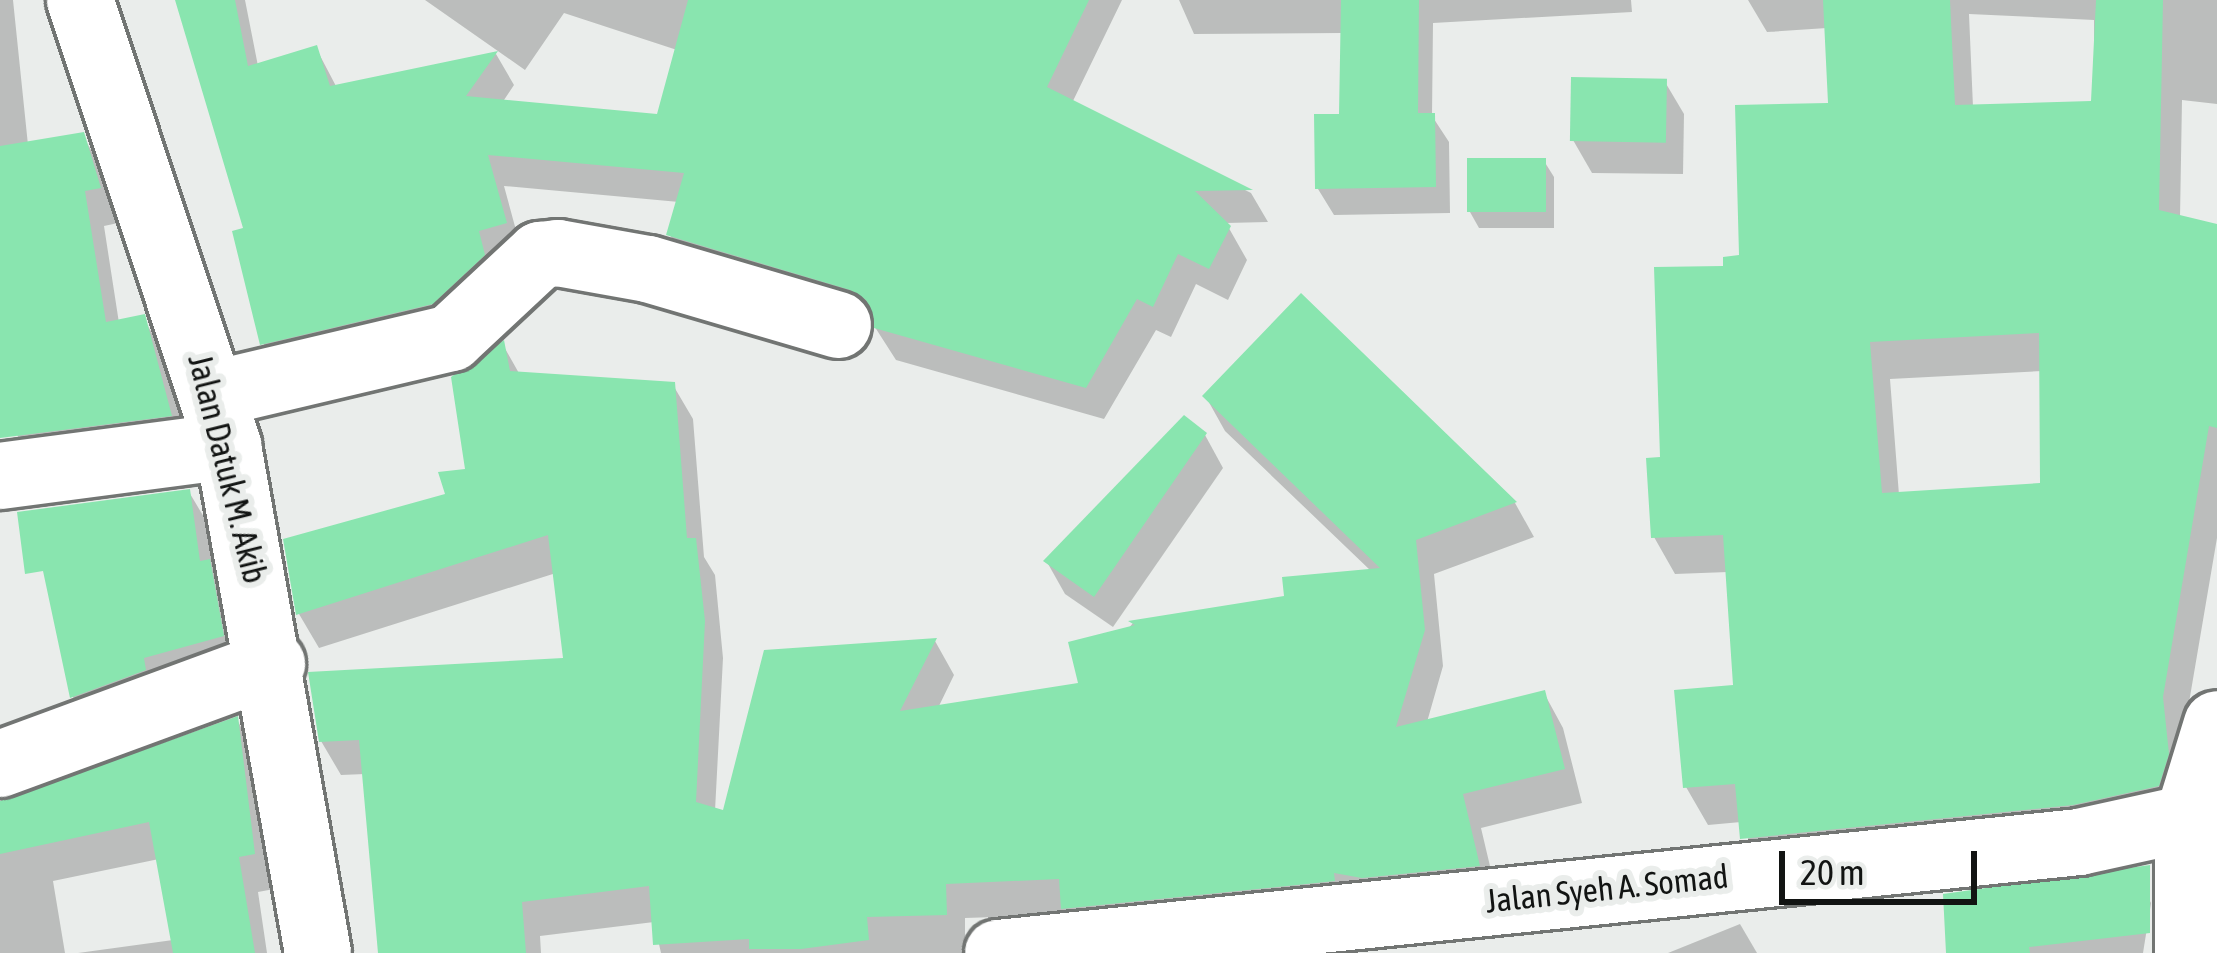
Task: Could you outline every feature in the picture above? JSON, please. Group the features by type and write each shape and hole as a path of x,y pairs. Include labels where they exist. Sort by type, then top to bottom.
{"street":[{"name":"Jalan Datuk M. Akib","path":"80,0 221,420 272,664 318,953"},
{"path":"0,476 221,420 451,338 540,255 558,253 670,275 838,325"},
{"path":"0,764 272,664"},
{"path":"2200,911 2188,818 2217,724"},
{"name":"Jalan Syeh A. Somad","path":"998,953 1461,930 2079,842 2188,818"}],"building":[{"path":"175,0 235,0 248,66 317,45 330,86 498,51 466,96 657,114 688,0 1089,0 1047,87 1253,190 1195,191 1231,226 1209,269 1178,254 1153,307 1137,299 1086,388 874,328 866,300 850,290 666,235 684,173 488,155 507,223 479,231 485,255 433,304 260,345 232,231 243,228"},
{"path":"1341,0 1419,0 1418,113 1435,113 1436,187 1315,189 1314,114 1339,114"},
{"path":"1823,0 1950,0 1955,105 2091,101 2096,0 2163,0 2159,210 2217,224 2217,428 2209,426 2163,697 2169,754 2159,786 2073,805 1740,839 1735,784 1683,788 1674,690 1733,685 1723,535 1651,538 1646,458 1660,457 1654,267 1723,266 1723,257 1739,255 1735,105 1828,103","holes":["2039,333 2040,483 1882,493 1870,342"]},
{"path":"1571,77 1667,79 1666,143 1570,141"},
{"path":"84,132 101,188 85,191 106,322 145,314 172,416 0,438 0,146"},
{"path":"1467,158 1546,158 1546,212 1467,212"},
{"path":"1301,293 1517,502 1416,540 1425,630 1396,727 1545,690 1565,769 1463,794 1480,866 1362,878 1334,873 1335,881 1061,909 1059,879 946,884 947,915 867,917 869,940 801,949 749,949 749,939 653,945 649,886 522,902 526,953 378,953 359,740 319,742 308,672 563,658 548,535 296,615 283,539 445,494 438,472 465,469 451,377 504,340 510,371 675,382 687,538 696,538 705,621 696,802 723,810 764,650 937,638 900,711 1078,683 1068,642 1135,625 1128,621 1284,596 1282,577 1380,568 1202,396"},
{"path":"1184,415 1207,433 1094,597 1043,561"},
{"path":"190,489 200,561 210,559 224,636 144,658 146,670 70,698 43,571 25,574 17,512"},
{"path":"238,716 255,854 239,857 255,953 173,953 149,822 0,854 0,801"},
{"path":"2150,865 2150,933 2029,947 2030,953 1946,953 1943,894"}]}
